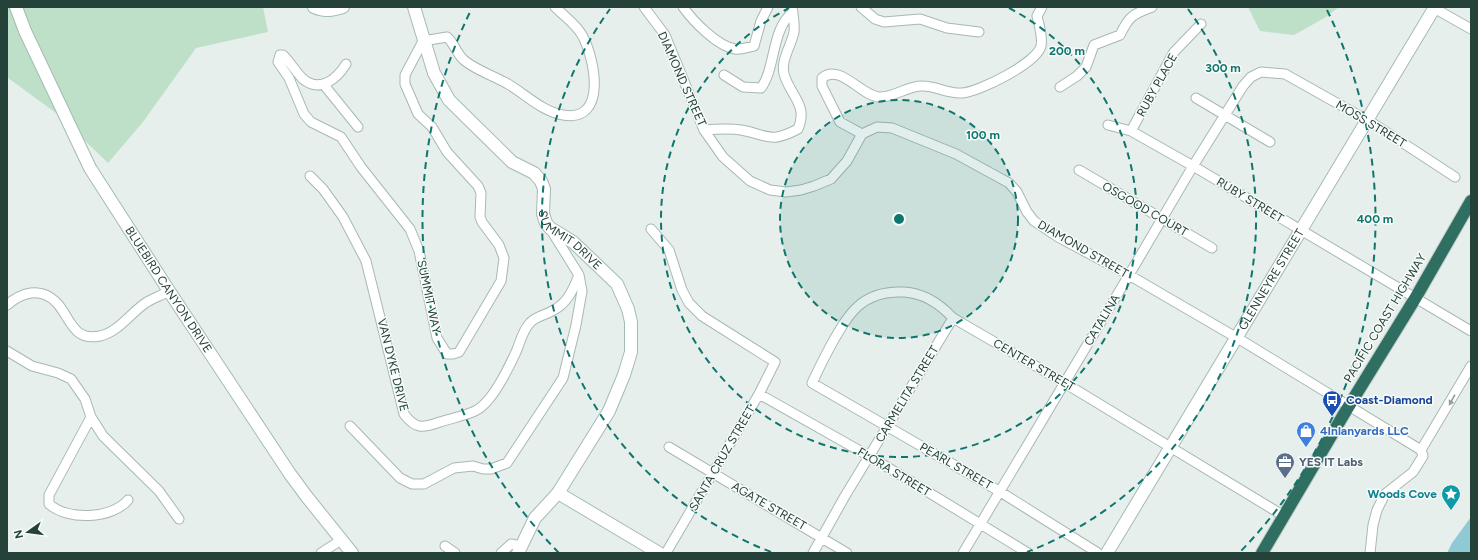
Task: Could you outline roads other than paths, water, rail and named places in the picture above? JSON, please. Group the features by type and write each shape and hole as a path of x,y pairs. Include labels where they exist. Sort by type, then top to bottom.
{"highway":[{"name":"PACIFIC COAST HIGHWAY","path":"1262,553 1349,406 1416,297 1471,201"}],"street":[{"name":"BLUEBIRD CANYON DRIVE","path":"16,7 25,31 90,168 169,291 303,492 352,553"},
{"path":"314,7 320,10 329,10 343,7"},
{"name":"SUMMIT DRIVE","path":"414,7 423,41 434,72 449,100 512,162 534,173 541,181 544,189 543,214 546,224 573,242 617,284 632,322 632,338 624,375 609,411 558,493 535,518 520,549"},
{"path":"423,41 447,37 465,61 479,70 507,83 554,113 569,116 579,115 587,110 592,101 595,90 594,74 583,37 578,28 555,7"},
{"name":"DIAMOND STREET","path":"644,7 665,35 704,130 723,157 750,181 770,190 786,192 801,190 831,179 847,162 862,134 877,127 892,128 956,154 1009,183 1017,192 1027,212 1034,221 1058,237 1129,275 1237,338 1421,450"},
{"path":"683,7 694,21 713,38 736,49 754,46 761,21 768,7"},
{"path":"861,7 875,19 884,22 920,19 947,28 980,32"},
{"path":"862,134 840,122 822,86 822,78 831,74 842,77 870,96 880,98 923,86 950,92 963,93 985,86 1006,76 1030,60 1041,47 1041,36 1037,16 1042,7"},
{"path":"1060,87 1077,76 1086,67 1094,45 1120,35 1128,18 1152,7"},
{"path":"1435,8 1471,29"},
{"name":"GLENNEYRE STREET","path":"1107,553 1435,8"},
{"path":"704,130 741,130 765,138 776,138 798,129 802,120 801,112 796,97 785,77 784,66 786,52 794,31 792,9"},
{"path":"724,75 743,87 761,88 767,81 770,61 784,18 792,9"},
{"name":"RUBY PLACE","path":"1131,131 1174,52 1201,24"},
{"name":"SUMMIT WAY","path":"324,85 313,84 303,79 283,54 280,55 278,62 289,78 304,114 311,122 337,133 341,137 361,167 410,229 419,251 437,338 447,354 459,352 501,281 504,258 499,245 480,217 481,193 478,186 447,152 432,127 418,114 405,84 405,74 423,41"},
{"path":"346,64 339,75 324,85 358,127"},
{"name":"CATALINA","path":"963,553 1161,219 1243,86 1251,77 1261,72 1285,74"},
{"name":"MOSS STREET","path":"1285,74 1367,120 1455,177"},
{"path":"1196,98 1226,114 1270,142"},
{"name":"RUBY STREET","path":"1108,125 1131,131 1193,166 1471,331"},
{"name":"OSGOOD COURT","path":"1079,170 1212,248"},
{"name":"VAN DYKE DRIVE","path":"310,176 324,190 343,217 366,262 404,414 410,422 419,427 429,426 476,411 485,405 516,352 527,325 534,318 553,311 567,300 573,292 579,276"},
{"path":"350,426 400,478 412,484 424,484 454,468 474,466 483,469 491,469 508,463 562,378 569,357 582,291 579,276 550,228"},
{"name":"SANTA CRUZ STREET","path":"651,229 669,250 682,290 702,316 775,362 759,394 666,553"},
{"path":"7,305 16,297 26,293 39,292 55,301 69,323 77,331 88,336 100,336 112,330 147,302 169,291"},
{"name":"CENTER STREET","path":"812,383 841,325 856,306 874,295 893,291 912,293 929,298 943,307 953,318 1171,447 1284,516"},
{"name":"CARMELITA STREET","path":"813,553 887,425 953,318"},
{"path":"7,351 32,366 58,373 71,379 85,399 91,417 103,436 159,491 179,520"},
{"path":"1370,553 1373,525 1377,510 1385,494 1413,472 1424,456 1421,450 1471,366"},
{"name":"PEARL STREET","path":"812,383 999,491 1098,553"},
{"name":"FLORA STREET","path":"759,394 869,456 1028,553"},
{"path":"91,417 49,495 49,504 56,510 83,515 96,515 121,508 128,500"},
{"name":"AGATE STREET","path":"669,448 847,553"},
{"path":"558,493 659,553"},
{"path":"321,553 341,540"},
{"path":"501,553 511,544 520,549"},
{"path":"445,546 455,553"}],"water":[{"path":"1471,517 1471,553 1447,553 1452,543"}],"place":[{"name":"Coast-Diamond","path":"1332,417"},
{"name":"4Inlanyards LLC","path":"1306,448"},
{"name":"YES IT Labs","path":"1285,479"},
{"name":"Woods Cove","path":"1451,511"}]}
